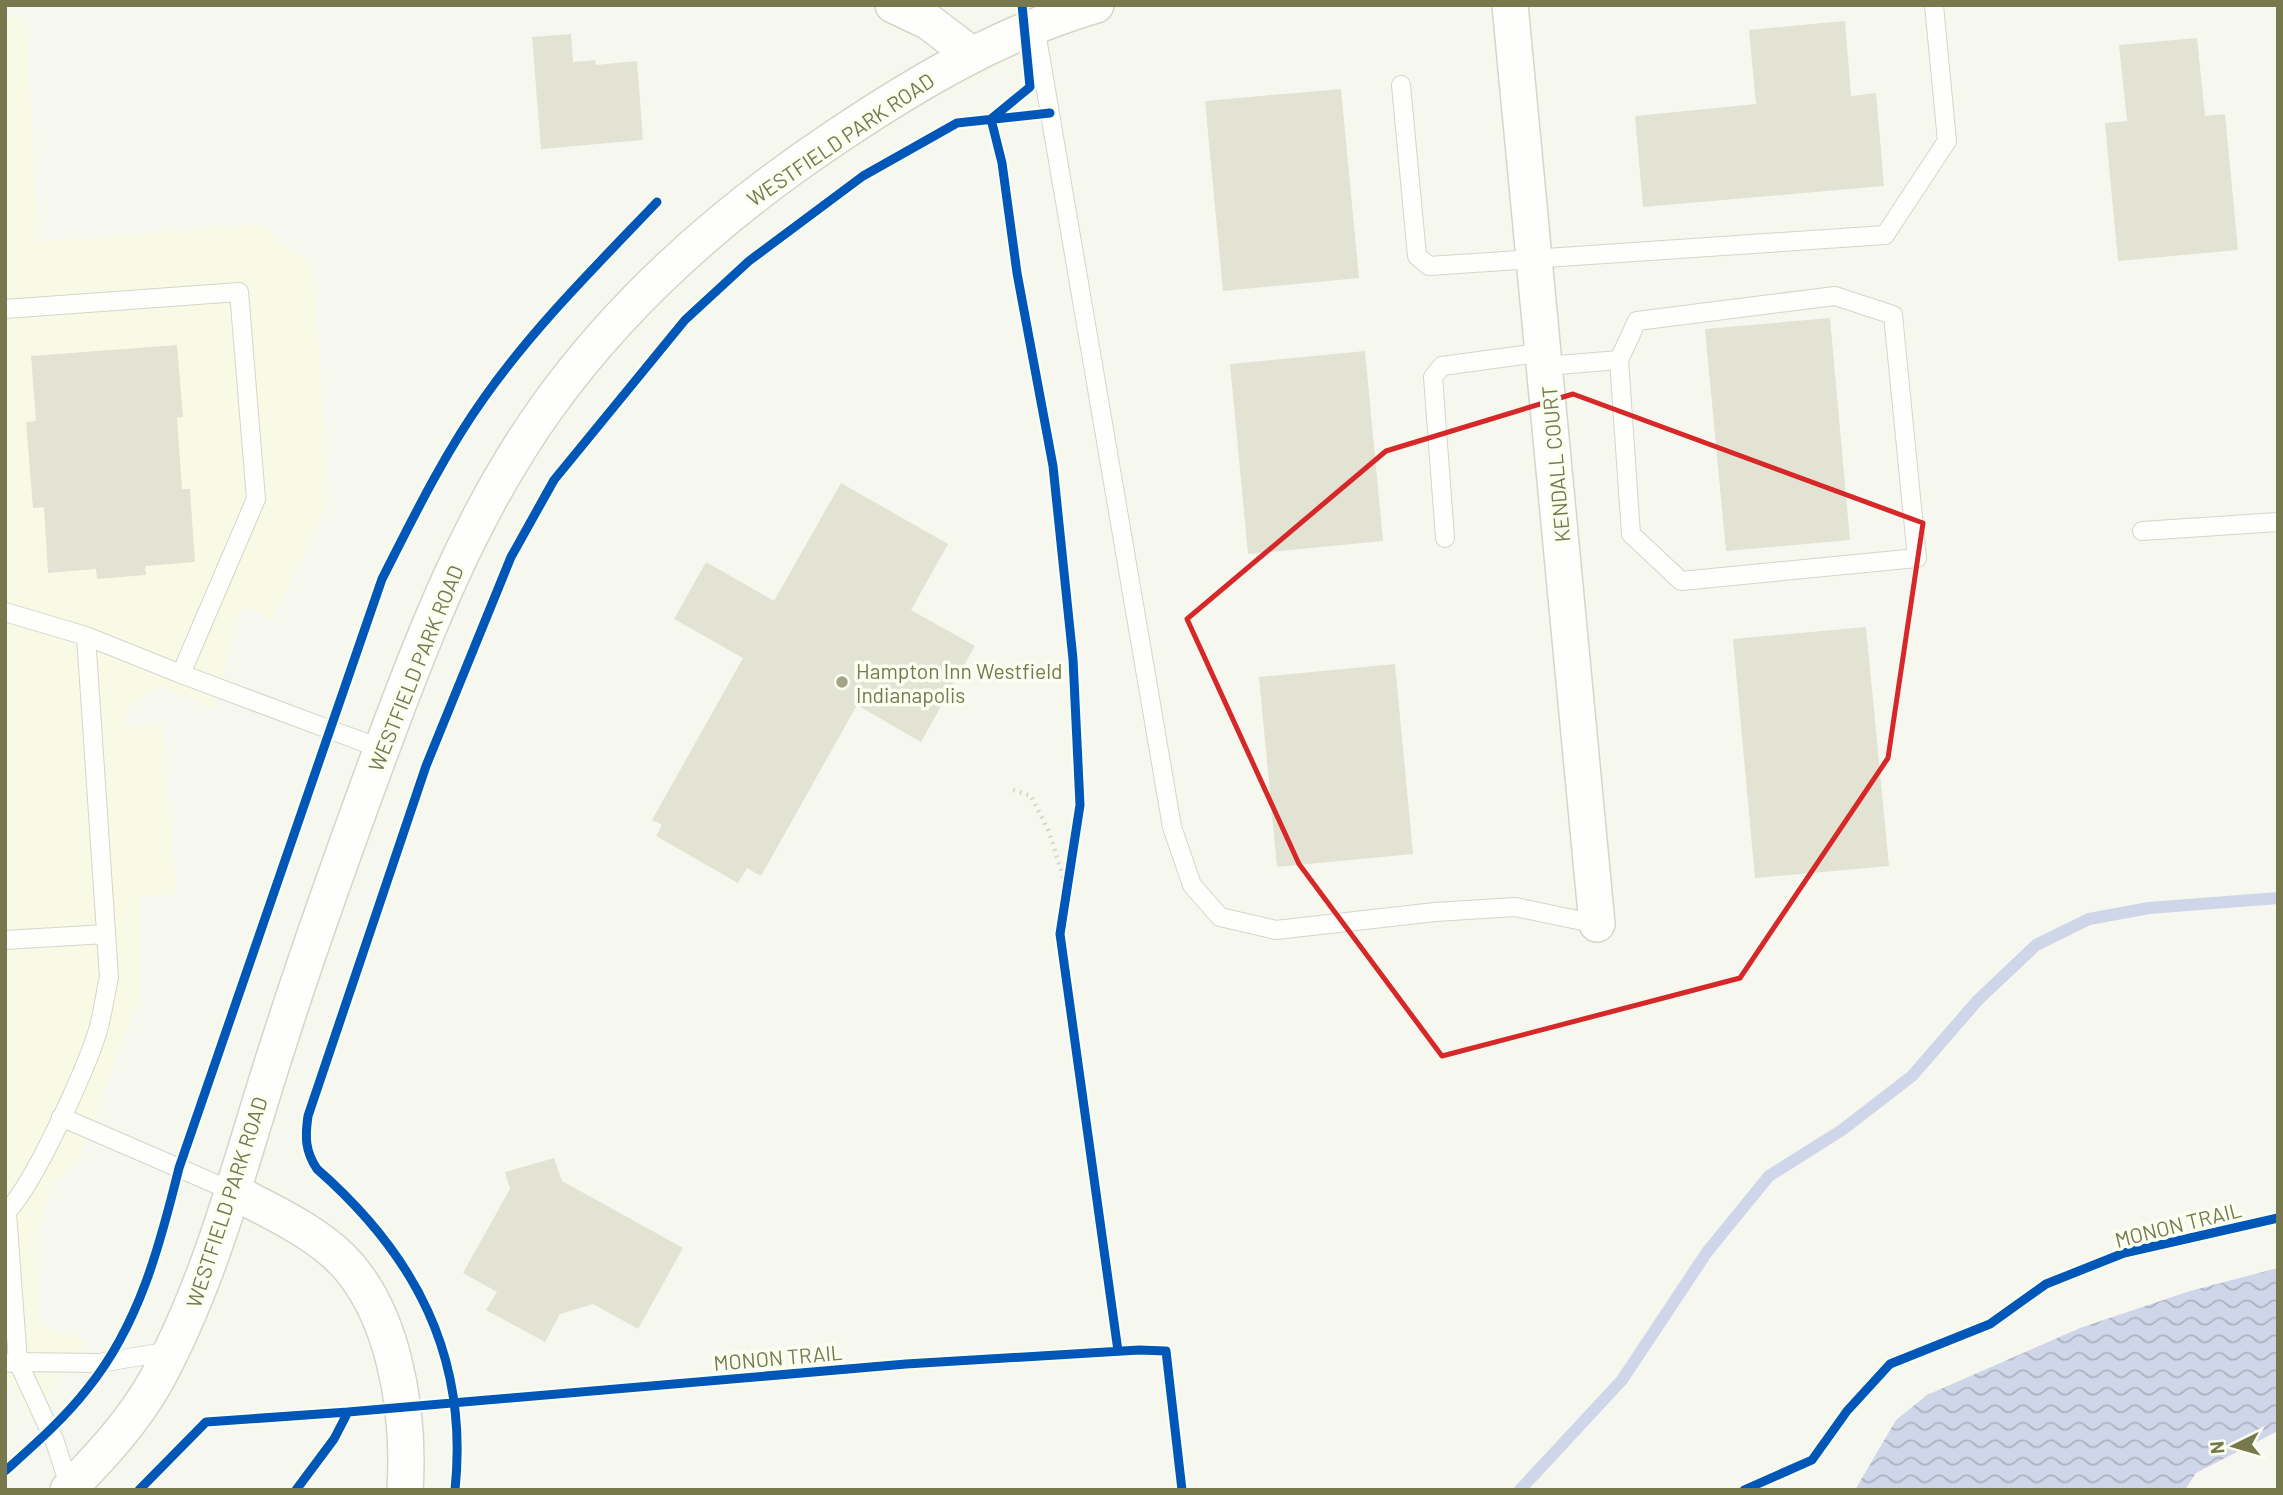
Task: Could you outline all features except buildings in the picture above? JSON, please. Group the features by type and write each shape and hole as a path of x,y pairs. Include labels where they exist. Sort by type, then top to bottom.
{"street":[{"path":"893,5 929,22 972,55"},
{"name":"WESTFIELD PARK ROAD","path":"69,1489 124,1430 155,1382 191,1311 315,931 449,576 545,409 597,343 649,285 777,176 893,100 1012,33 1096,5"},
{"name":"KENDALL COURT","path":"1510,5 1546,359 1597,924"},
{"path":"232,1191 285,1219 334,1252 363,1287 394,1360 403,1406 405,1490"}],"lane":[{"path":"1401,85 1417,256 1429,266 1885,235 1947,141 1934,5"},
{"path":"1035,26 1172,827 1192,885 1220,918 1276,930 1515,907 1597,924"},
{"path":"5,309 239,292 256,499 181,674"},
{"path":"1835,296 1894,315 1917,558 1681,581 1632,534 1619,360 1637,321 1835,296"},
{"path":"1445,538 1433,377 1441,366 1546,359 1619,360"},
{"path":"2142,531 2278,522"},
{"path":"5,612 86,636 382,749"},
{"path":"69,1489 55,1442 12,1363 6,1213 61,1117 98,1031 109,976 86,636"},
{"path":"5,940 106,934"},
{"path":"61,1117 232,1191"},
{"path":"12,1363 99,1363 170,1351"}],"path":[{"path":"1013,790 1031,796 1049,832 1067,889"},
{"path":"1065,900 1071,865"}],"highlighted area":[{"path":"1573,394 1923,523 1888,758 1740,978 1442,1056 1299,864 1187,619 1386,451"}],"shaded area":[{"path":"25,16 39,242 260,224 312,266 328,465 325,508 272,621 250,607 234,615 234,638 214,709 161,686 126,708 125,728 163,723 176,894 139,895 141,993 78,1163 51,1183 38,1237 41,1326 89,1342 29,1420 13,1383 5,1383 5,19"}],"water":[{"path":"2278,1268 2278,1431 2196,1473 2185,1490 1855,1490 1896,1420 1927,1395 2080,1328 2190,1291"}],"waterway":[{"path":"1520,1490 1622,1380 1707,1252 1769,1176 1842,1130 1912,1076 1978,1000 2036,945 2089,919 2149,908 2278,898"}],"cycle path":[{"path":"991,119 1030,87 1022,5"},
{"path":"455,1490 457,1441 453,1395 443,1352 428,1312 407,1273 382,1237 352,1202 317,1169 308,1150 306,1131 308,1116 426,766 511,557 554,480 685,320 749,261 863,176 957,123 1050,113"},
{"path":"991,119 1002,163 1017,273 1053,466 1073,659 1080,805 1060,934 1118,1351"},
{"path":"5,1471 59,1421 88,1388 121,1338 146,1283 179,1168 382,579 405,533 456,441 503,372 567,297 657,202"},
{"name":"MONON TRAIL","path":"1744,1490 1812,1460 1847,1411 1890,1364 1990,1324 2046,1284 2124,1253 2278,1218"},
{"name":"MONON TRAIL","path":"296,1490 334,1439 348,1412 906,1364 1139,1350 1166,1351 1182,1490"},
{"path":"139,1490 206,1422 348,1412"}],"place":[{"name":"Hampton Inn Westfield Indianapolis","path":"842,682"}]}
